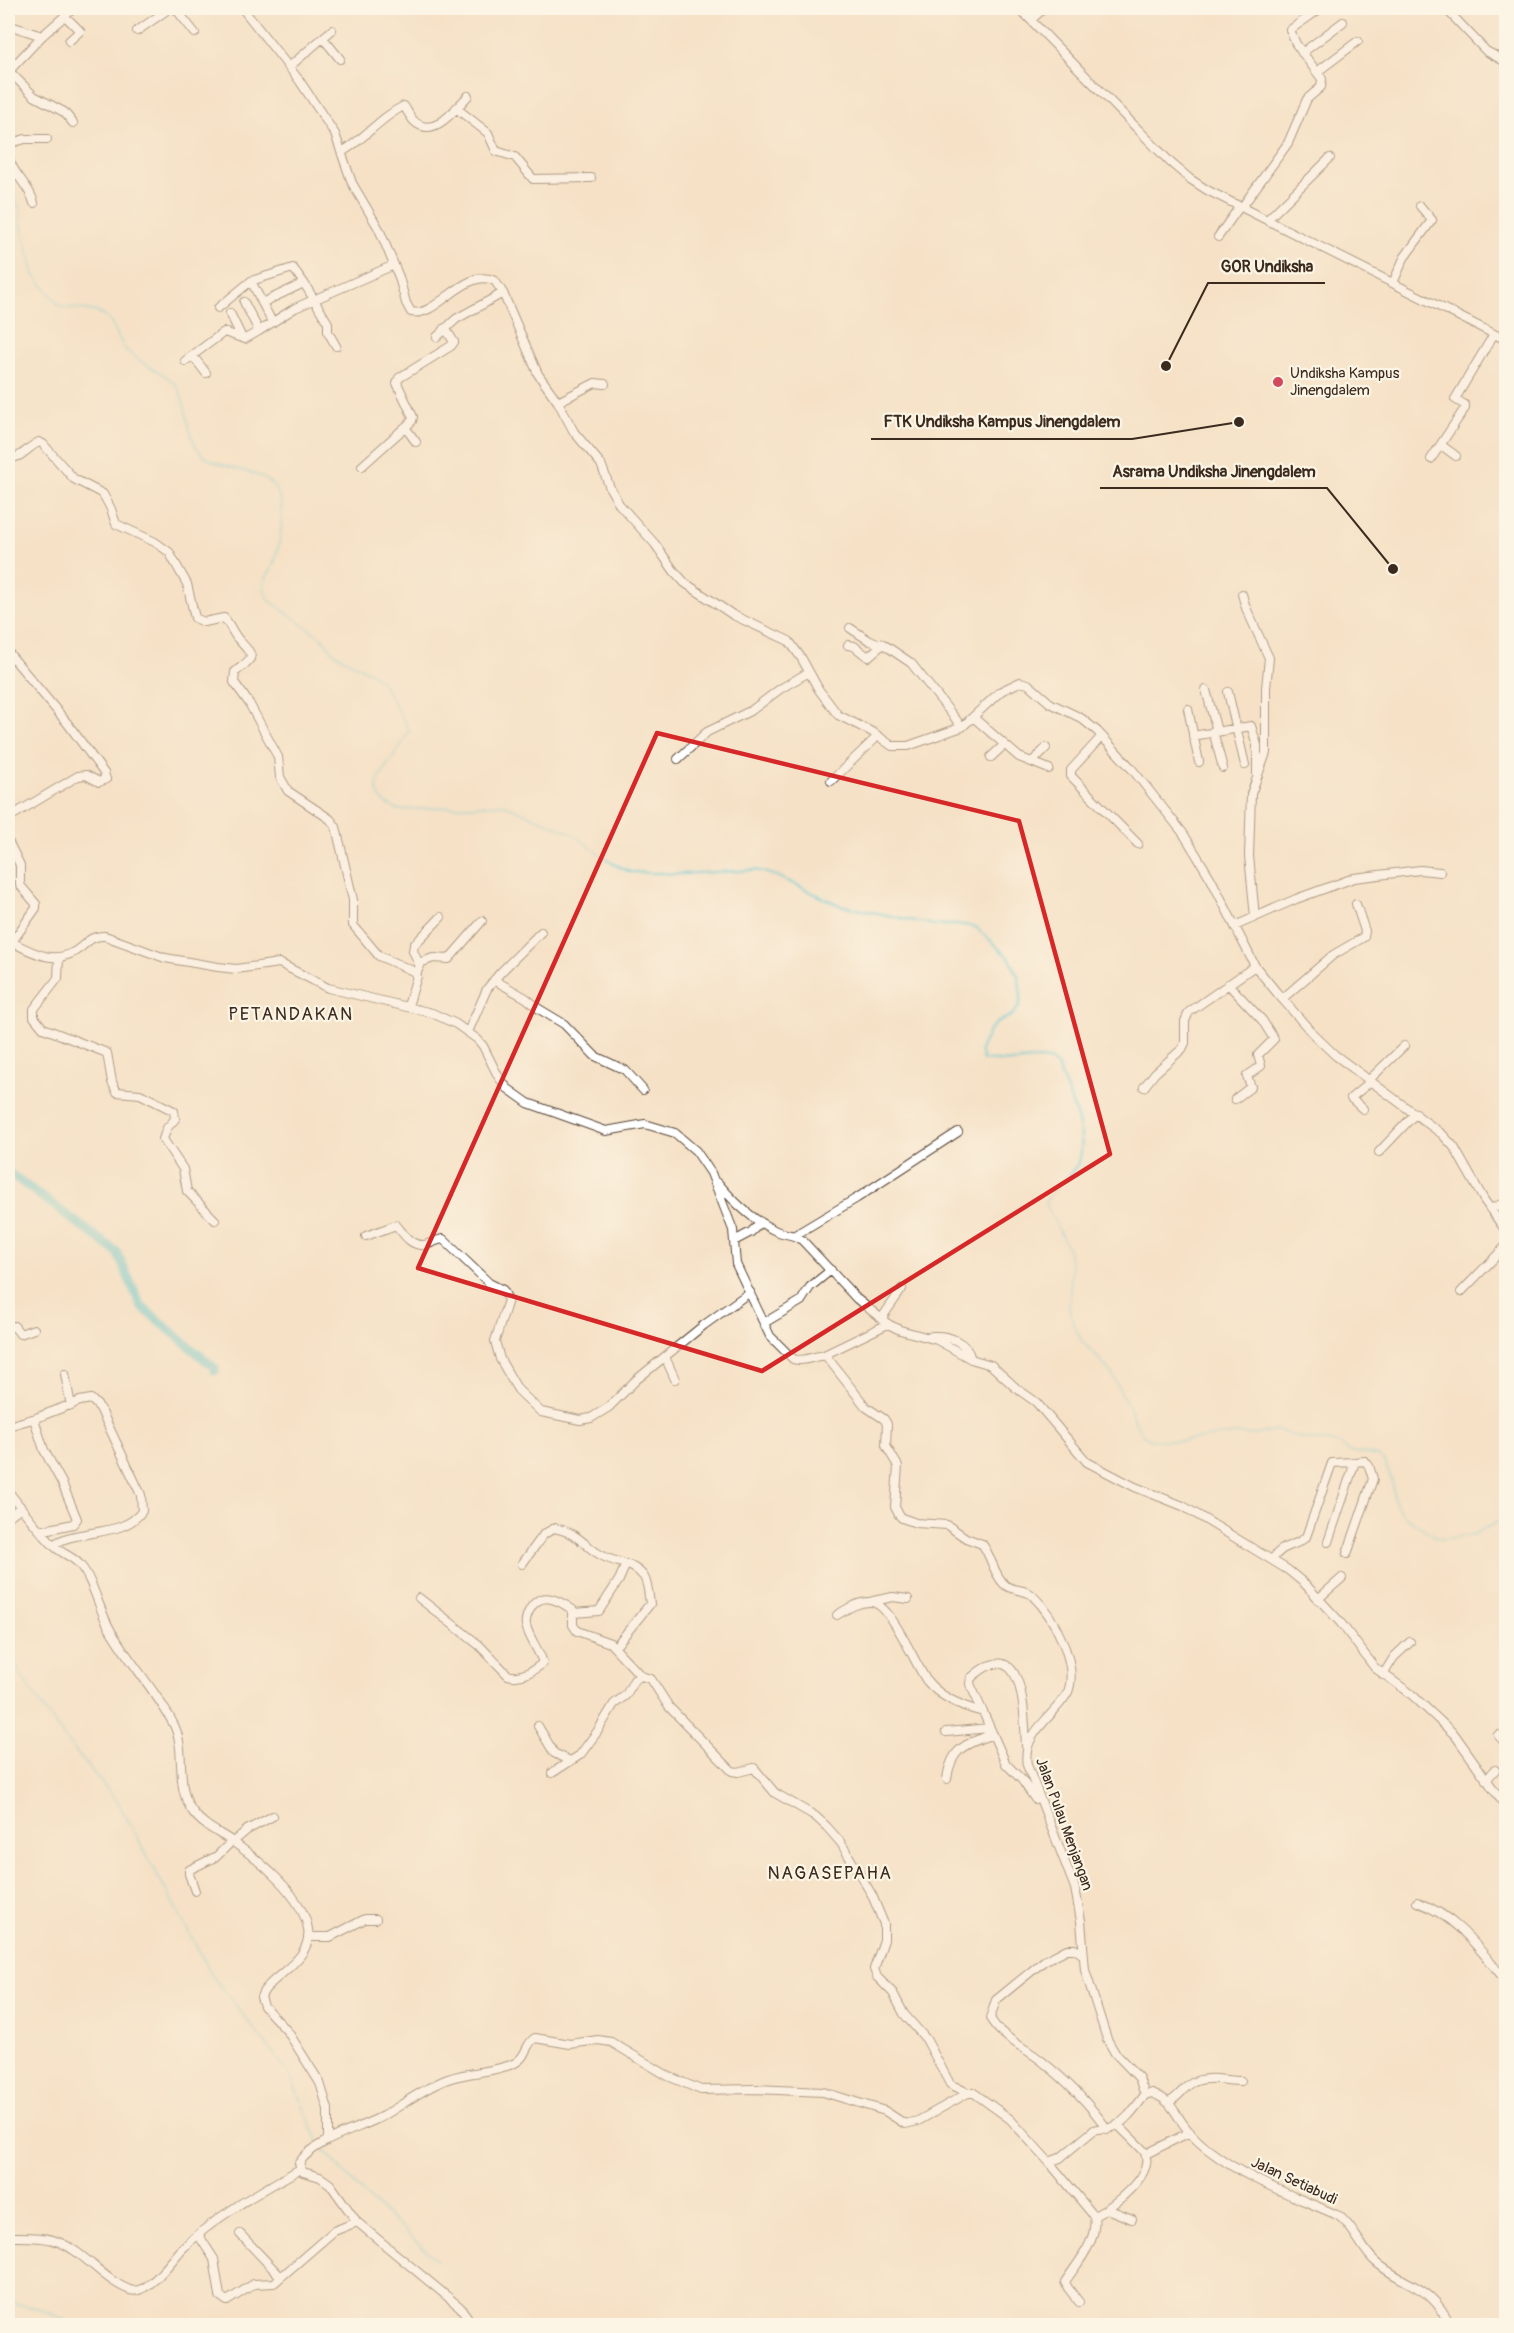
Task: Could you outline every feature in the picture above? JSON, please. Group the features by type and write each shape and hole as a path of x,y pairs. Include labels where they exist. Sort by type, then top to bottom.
{"street":[{"path":"74,8 42,36 8,72 34,96 64,112 74,123"},
{"path":"137,31 170,8"},
{"path":"174,8 195,33"},
{"path":"242,8 289,67 335,134 356,192 379,229 406,303 414,313 425,311 456,289 479,280 490,278 495,281 503,293 535,368 558,402 574,432 601,464 619,504 655,544 679,577 697,592 733,615 785,639 794,647 824,698 840,717 878,736 892,746 903,747 962,727 1001,691 1024,682 1050,703 1081,718 1102,736 1132,769 1183,833 1207,872 1255,966 1282,999 1314,1035 1345,1063 1442,1134 1454,1148 1490,1209 1506,1231"},
{"path":"1019,8 1185,175 1241,207 1506,340"},
{"path":"1031,20 1044,8"},
{"path":"1218,237 1288,143 1306,99 1321,87 1322,79 1302,53 1290,30 1321,8"},
{"path":"1449,12 1486,51 1506,62"},
{"path":"65,16 80,31 69,41"},
{"path":"1302,53 1343,22"},
{"path":"8,25 42,36"},
{"path":"289,67 332,30"},
{"path":"323,38 340,59"},
{"path":"1317,72 1358,41"},
{"path":"342,152 368,135 388,114 404,106 414,122 430,126 443,121 468,96"},
{"path":"456,108 488,133 496,151 515,157 533,179 591,178"},
{"path":"8,144 26,139 46,139"},
{"path":"8,156 14,173 31,192 34,203"},
{"path":"1267,220 1330,158"},
{"path":"1393,284 1404,258 1432,220 1420,207"},
{"path":"185,361 224,332 245,339 272,321 313,300 394,265"},
{"path":"219,308 251,281 293,268 328,323 328,332 336,346"},
{"path":"251,281 272,321"},
{"path":"262,303 304,284"},
{"path":"437,337 468,311 503,293"},
{"path":"244,302 259,331"},
{"path":"230,312 242,338"},
{"path":"362,466 414,419 397,385 398,380 451,346 454,342 446,328"},
{"path":"1431,459 1466,407 1455,399 1494,334"},
{"path":"193,356 206,373"},
{"path":"558,402 595,383 605,384"},
{"path":"405,427 416,442"},
{"path":"8,458 20,456 39,442 43,444 74,479 103,494 116,524 155,542 169,552 187,584 195,618 204,622 222,617 226,619 237,637 251,653 250,660 235,672 233,678 278,757 283,785 330,819 336,827 353,900 354,925 379,956 416,974"},
{"path":"1441,445 1456,456"},
{"path":"1242,594 1269,658 1266,688 1266,753 1251,794 1249,856 1255,917"},
{"path":"850,628 870,641 883,644 912,664 962,727"},
{"path":"848,645 853,645 868,657 883,644"},
{"path":"8,652 68,724 106,779 99,782 86,775 78,776 8,818"},
{"path":"678,759 707,732 752,710 784,686 809,672"},
{"path":"1206,690 1223,768"},
{"path":"1228,692 1245,765"},
{"path":"1188,709 1199,762"},
{"path":"974,718 1019,757 1049,769"},
{"path":"1193,736 1249,725 1253,728 1257,745 1257,775"},
{"path":"831,781 878,736"},
{"path":"1102,736 1071,770 1071,776 1138,844"},
{"path":"992,757 1004,745"},
{"path":"1033,761 1046,748"},
{"path":"8,841 20,865 20,885 36,904 34,912 9,940 41,956 59,957 70,954 93,937 105,936 165,958 218,968 236,969 279,963 328,988 439,1015 468,1032 483,1046 498,1076 507,1088 528,1103 606,1131 645,1124 666,1129 686,1141 696,1151 715,1180 737,1203 776,1231 795,1235 857,1299 880,1319 944,1344 971,1359 991,1365 1016,1389 1036,1402 1087,1462 1143,1491 1183,1506 1296,1577 1318,1599 1383,1675 1410,1693 1449,1729 1506,1807"},
{"path":"1235,926 1296,899 1354,878 1420,870 1440,872"},
{"path":"1282,999 1333,956 1364,937 1365,931 1356,904"},
{"path":"408,1006 417,981 416,974 420,963 413,951 414,945 441,917"},
{"path":"420,963 433,958 449,959 482,921"},
{"path":"468,1032 482,998 494,980 541,932"},
{"path":"59,957 58,977 34,1009 36,1021 43,1028 107,1053 112,1082 117,1092 141,1094 174,1111 175,1119 167,1128 163,1139 183,1169 187,1191 215,1220"},
{"path":"1144,1087 1155,1073 1182,1049 1185,1043 1185,1022 1189,1012 1255,966"},
{"path":"494,980 558,1020 596,1056 625,1071 643,1090"},
{"path":"1228,984 1262,1020 1274,1039 1258,1055 1261,1066 1247,1076 1251,1087 1235,1099"},
{"path":"1363,1109 1351,1098 1404,1046"},
{"path":"1345,1063 1350,1054"},
{"path":"1379,1152 1416,1113"},
{"path":"795,1235 857,1198 958,1132"},
{"path":"715,1180 732,1226 735,1261 775,1343 792,1359 804,1360 824,1355 888,1324"},
{"path":"1490,1209 1506,1202"},
{"path":"734,1241 751,1232 761,1222"},
{"path":"366,1236 396,1225 408,1240 416,1244 423,1245 442,1239 489,1283 503,1290 508,1300 495,1345 500,1359 518,1390 541,1412 580,1420 591,1418 609,1407 636,1380 704,1325 750,1292"},
{"path":"1461,1292 1506,1246"},
{"path":"764,1323 801,1301 809,1288 831,1270"},
{"path":"880,1319 902,1289"},
{"path":"8,1328 14,1326 20,1334 34,1329"},
{"name":"Jalan Pulau Menjangan","path":"824,1355 866,1407 884,1419 887,1424 886,1446 898,1466 895,1507 899,1515 916,1523 947,1525 966,1538 982,1544 1002,1582 1008,1587 1031,1594 1048,1613 1059,1633 1068,1666 1069,1689 1064,1699 1034,1733 1026,1748 1028,1769 1075,1888 1081,1921 1082,1954 1089,1986 1107,2038 1115,2053 1138,2078 1145,2095"},
{"path":"666,1358 675,1379"},
{"path":"65,1374 71,1406"},
{"path":"8,1426 92,1399 138,1488 143,1506 141,1514 129,1522 97,1533 61,1540 53,1545"},
{"path":"34,1419 44,1450 62,1483 77,1519 73,1524 40,1532"},
{"path":"1272,1560 1281,1548 1306,1537 1332,1463 1365,1461 1373,1479 1347,1554"},
{"path":"1328,1542 1354,1462"},
{"path":"8,1491 40,1532 81,1567 110,1630 174,1726 180,1740 184,1789 191,1810 203,1822 259,1862 297,1901 306,1922 309,1938 293,1965 264,1991 261,1997 264,2006 288,2032 324,2092 328,2109 323,2143"},
{"path":"8,1517 21,1508"},
{"path":"522,1564 544,1534 555,1528 579,1537 608,1559 637,1569 646,1580 650,1604 615,1647"},
{"path":"574,1613 599,1611 619,1580 626,1564"},
{"path":"1318,1599 1342,1578"},
{"path":"419,1598 478,1645 508,1675 513,1677 532,1671 542,1664 526,1626 526,1616 533,1604 542,1597 549,1597 568,1606 574,1613 573,1624 577,1631 606,1641 615,1647 641,1676 651,1679 669,1707 732,1771 738,1772 754,1768 775,1793 815,1816 835,1835 862,1878 884,1924 884,1940 874,1969 877,1977 893,1993 904,2014 926,2038 950,2084 982,2097 1003,2114 1049,2162 1094,2216 1094,2231 1089,2243 1065,2282 1079,2302"},
{"path":"837,1615 861,1603 893,1597 908,1599"},
{"path":"873,1601 879,1604 894,1623 931,1685 952,1700 984,1712"},
{"path":"1383,1675 1394,1657 1410,1642"},
{"path":"1026,1748 1022,1691 1015,1675 1002,1664 992,1666 971,1678 970,1684 1006,1764 1022,1780 1045,1814"},
{"path":"552,1773 582,1752 614,1704 626,1695 634,1680 641,1676"},
{"path":"538,1726 554,1753 570,1761"},
{"path":"946,1732 992,1731"},
{"path":"947,1779 953,1755 972,1741 992,1731"},
{"path":"1498,1735 1506,1744"},
{"path":"1486,1780 1495,1770"},
{"path":"195,1891 189,1870 218,1856 247,1830 273,1816"},
{"path":"1417,1902 1436,1910 1451,1920 1506,1981"},
{"path":"309,1938 333,1936 365,1919 376,1919"},
{"path":"1082,1954 1075,1949 1067,1949 1044,1962 996,2000 990,2018 994,2026 1040,2059 1088,2102 1107,2129"},
{"path":"471,2325 456,2304 357,2222 330,2184 321,2177 304,2173 300,2169 300,2161 323,2143 373,2121 446,2079 514,2063 523,2058 529,2043 535,2038 570,2044 604,2040 668,2076 701,2090 755,2089 823,2092 885,2111 905,2124 918,2121 968,2093"},
{"path":"1049,2162 1060,2158 1094,2130 1100,2127 1107,2129 1117,2124 1131,2113 1145,2095 1152,2093 1169,2102 1180,2096 1194,2082 1206,2079 1241,2081"},
{"name":"Jalan Setiabudi","path":"1169,2102 1190,2132 1210,2151 1256,2180 1344,2220 1377,2263 1429,2294 1438,2303 1451,2325"},
{"path":"1117,2124 1146,2154"},
{"path":"1146,2154 1190,2132"},
{"path":"1094,2216 1107,2209 1136,2182 1144,2166 1146,2154"},
{"path":"8,2237 42,2238 59,2242 82,2256 109,2278 134,2291 145,2288 199,2236 248,2200 300,2169"},
{"path":"1107,2209 1132,2219"},
{"path":"199,2236 215,2263 220,2296 225,2301 250,2286 274,2283 334,2231 357,2222"},
{"path":"240,2234 281,2277"}],"highlighted area":[{"path":"657,733 1019,821 1110,1154 762,1371 418,1268"}],"waterway":[{"path":"8,185 20,209 22,228 34,275 61,307 91,311 106,317 127,351 162,374 178,388 190,431 201,453 220,464 255,474 273,486 281,504 282,523 275,560 264,582 270,601 322,638 334,653 373,674 381,681 409,730 382,773 378,784 378,793 384,802 399,810 503,804 570,832 612,863 630,872 680,874 756,870 777,876 839,905 934,925 976,927 1010,959 1019,978 1021,997 1019,1007 1012,1015 995,1024 989,1031 980,1050 983,1060 1014,1062 1050,1060 1058,1067 1077,1118 1082,1145 1080,1157 1075,1168 1052,1192 1045,1203 1067,1247 1072,1266 1069,1305 1073,1324 1082,1341 1111,1372 1142,1435 1151,1440 1181,1441 1235,1434 1255,1435 1276,1430 1305,1439 1341,1444 1347,1451 1378,1456 1385,1463 1399,1510 1433,1535 1442,1539 1472,1535 1506,1518"},
{"path":"8,1172 117,1252 141,1306 215,1368 215,1371"},
{"path":"8,1649 25,1682 70,1745 118,1802 213,1977 289,2073 318,2141"},
{"path":"322,2148 364,2194 437,2260"},
{"path":"8,2302 37,2308 80,2326"}],"place":[{"name":"GOR Undiksha","path":"1166,366"},
{"name":"Undiksha Kampus Jinengdalem","path":"1278,382"},
{"name":"FTK Undiksha Kampus Jinengdalem","path":"1239,422"},
{"name":"Asrama Undiksha Jinengdalem","path":"1393,569"}],"district":[{"name":"PETANDAKAN","path":"291,1014"},
{"name":"NAGASEPAHA","path":"830,1873"}]}
